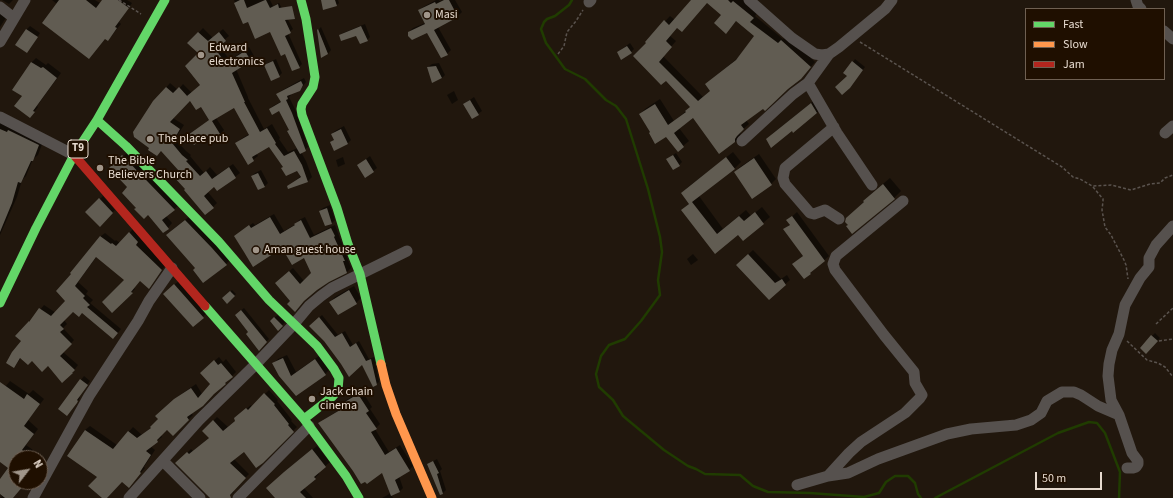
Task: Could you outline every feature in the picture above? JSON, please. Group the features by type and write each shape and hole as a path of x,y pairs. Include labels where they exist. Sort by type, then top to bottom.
{"main road":[{"name":"T9","path":"0,303 36,228 74,155 97,120 165,0"},
{"path":"301,0 306,19 315,77 312,87 302,104 302,115 360,274 386,385 432,498"},
{"path":"97,120 126,146 219,242 270,300 317,346 334,369 339,378 338,390 306,423"},
{"path":"74,155 306,423 346,476 357,497"}],"street":[{"path":"0,42 25,0"},
{"path":"749,0 792,38 815,54 829,54"},
{"path":"742,141 793,94 808,83 829,54 885,9 892,0"},
{"path":"0,8 14,18"},
{"path":"1165,32 1173,39"},
{"path":"808,83 834,127 872,185"},
{"path":"0,117 74,155"},
{"path":"834,127 785,168 783,178 785,184 810,213 814,214 825,210 839,220"},
{"path":"828,476 861,442 905,413 922,395 915,383 914,372 835,270 833,264 836,256 903,201"},
{"path":"1127,468 1136,467 1138,461 1132,453 1119,415 1112,400 1108,376 1109,364 1112,350 1119,335 1125,306 1140,278 1149,268 1150,258 1156,245 1173,226"},
{"path":"129,498 199,420 256,364 321,296 332,288 407,251"},
{"path":"33,498 89,396 138,321 148,301 172,268"},
{"path":"797,486 828,476 848,473 878,459 947,434 971,429 1016,425 1031,420 1041,413 1047,402 1062,392 1074,392 1098,406 1119,415"},
{"path":"238,498 306,423"},
{"path":"163,461 200,498"}],"path":[{"path":"119,0 153,22"},
{"path":"558,54 564,46 567,32 590,1"},
{"path":"852,37 1062,168 1073,177 1080,179 1093,187 1103,198 1102,210 1105,227 1111,235 1124,260 1129,283 1133,290"},
{"path":"1093,187 1111,185 1131,190 1150,184 1160,183 1165,178 1173,174"},
{"path":"1156,324 1173,308"},
{"path":"1119,335 1130,343 1147,360 1158,363 1173,377"},
{"path":"1159,341 1173,339"}],"building":[{"path":"59,0 86,0 96,8 102,0 118,0 129,8 115,27 117,28 108,41 105,39 89,59 42,23"},
{"path":"244,0 247,8 265,0 270,8 278,4 279,8 292,6 295,19 285,20 291,33 285,36 300,68 292,71 285,54 281,56 270,32 255,39 248,22 243,24 234,3"},
{"path":"321,0 335,0 337,6 323,10"},
{"path":"444,0 449,0 458,17 434,30 448,55 441,58 427,33 412,40 408,36 408,32 425,24 418,10 435,2 436,4"},
{"path":"691,0 728,0 731,3 733,1 754,18 750,22 778,43 781,40 811,67 801,79 765,111 763,109 741,125 744,129 737,136 735,142 719,154 693,118 674,133 684,147 678,152 666,137 655,144 649,133 650,132 639,114 655,104 668,125 686,112 685,111 690,107 666,81 661,85 633,56 646,43 645,42 664,20 669,25","holes":["707,3 721,15 714,23 726,34 736,21 754,36 736,60 705,84 710,91 698,101 659,62 672,47 666,41 677,28 682,32"]},
{"path":"361,26 368,41 360,44 356,36 341,41 339,35"},
{"path":"26,29 38,37 27,53 15,45"},
{"path":"318,29 328,54 321,58 317,30"},
{"path":"198,32 208,41 219,32 226,41 215,49 226,63 245,51 251,61 232,73 244,102 260,132 267,128 276,143 275,144 284,156 294,151 302,165 308,182 288,189 287,186 301,177 297,171 286,176 281,168 283,167 269,147 252,157 254,161 248,165 235,143 249,135 234,108 212,121 220,134 212,140 209,135 194,145 188,135 209,120 201,107 196,110 190,101 170,122 180,129 172,143 188,160 186,161 200,176 206,171 212,179 229,167 236,178 217,191 214,187 204,196 214,208 205,215 173,176 179,171 161,151 157,156 148,150 149,148 134,137 133,132 153,101 166,87 173,93 179,87 187,96 200,85 185,66 198,53 187,43"},
{"path":"627,46 632,53 621,60 617,52"},
{"path":"273,61 280,77 271,81 264,65"},
{"path":"852,61 863,70 850,88 842,95 835,87 847,76 843,73"},
{"path":"31,62 41,68 43,67 57,78 33,111 35,112 30,118 14,106 22,96 12,90"},
{"path":"436,66 442,78 432,83 427,67"},
{"path":"301,81 303,85 300,91 287,96 288,99 286,100 306,151 300,154 287,131 289,130 279,111 272,115 269,109 281,102 276,94"},
{"path":"470,100 479,115 472,119 463,104"},
{"path":"811,103 817,113 793,133 792,131 771,148 766,139"},
{"path":"0,129 7,132 8,130 39,145 33,161 31,161 21,183 18,182 12,203 0,232"},
{"path":"341,129 348,144 334,151 330,142 334,140 331,134"},
{"path":"122,155 175,210 162,220 169,229 163,233 148,215 144,219 122,193 127,187 109,168"},
{"path":"673,155 680,166 673,170 666,159"},
{"path":"726,157 735,169 692,202 717,234 739,216 744,221 755,212 764,224 743,241 738,235 715,254 681,210 689,204 681,193"},
{"path":"754,158 772,185 752,199 734,172"},
{"path":"366,159 374,172 365,178 357,165"},
{"path":"258,173 265,187 258,190 251,176"},
{"path":"883,184 895,199 852,234 846,226 848,225 845,222 846,218"},
{"path":"99,198 113,213 100,227 85,212"},
{"path":"327,208 332,224 325,226 319,211"},
{"path":"792,216 825,261 804,279 792,264 803,256 783,229 790,225 786,220"},
{"path":"270,217 280,234 301,220 310,238 331,228 345,261 343,261 347,273 317,290 304,301 295,312 287,304 290,301 275,283 289,271 300,284 311,273 304,258 292,265 282,248 253,267 234,236 249,225 251,228"},
{"path":"185,220 227,265 203,283 193,270 195,268 166,235"},
{"path":"129,232 138,242 136,245 162,270 149,289 140,281 131,292 133,293 112,313 102,302 124,280 96,257 75,286 85,296 83,298 90,305 87,307 118,333 113,339 82,313 79,317 73,312 60,325 64,329 60,332 72,344 60,356 75,370 62,383 48,366 42,372 32,361 28,365 20,358 14,368 6,363 12,352 21,341 15,336 29,322 39,308 51,316 65,301 56,291 100,236 116,246"},
{"path":"748,254 775,283 782,279 786,285 769,300 736,265"},
{"path":"174,284 204,318 193,327 163,294"},
{"path":"349,290 357,304 338,315 329,302"},
{"path":"230,291 235,296 227,304 222,298"},
{"path":"241,310 267,342 259,351 246,334 248,332 235,315"},
{"path":"274,317 283,326 278,331 270,321"},
{"path":"319,317 335,337 342,333 350,347 356,343 366,361 371,359 377,385 373,387 362,365 349,377 324,341 309,326"},
{"path":"1151,335 1158,341 1146,354 1140,348"},
{"path":"283,358 291,376 315,359 326,375 296,396 279,376 272,363"},
{"path":"214,360 218,365 221,363 233,377 225,383 226,384 203,406 187,417 189,420 173,436 167,430 157,440 158,442 146,451 151,455 140,472 141,473 129,488 122,482 107,498 102,498 88,486 97,477 67,456 85,430 113,449 128,431 137,438 151,428 150,427 158,419 155,416 174,399 191,388 198,398 210,384 200,373"},
{"path":"80,379 88,385 67,416 58,409"},
{"path":"0,382 24,399 27,394 40,404 24,426 34,434 22,450 8,450 8,468 0,462"},
{"path":"264,393 275,404 274,405 294,432 256,468 244,452 230,463 246,478 230,495 231,498 210,498 175,463 187,452 189,454 209,438 202,431 213,420 223,431 235,421 234,418 246,408 248,410"},
{"path":"358,394 369,411 366,413 377,429 371,432 385,455 396,448 410,471 395,480 400,492 391,496 382,473 367,484 365,482 361,484 318,423 340,410 338,406"},
{"path":"312,449 326,467 314,477 316,479 300,492 306,498 275,498 266,488"},
{"path":"433,461 439,473 437,474 443,494 440,495 427,464"},
{"path":"8,468 8,490 20,490 13,498 5,498 0,494 0,479"}],"waterway":[{"path":"572,0 569,5 555,16 547,19 541,29 546,43 565,69 585,79 606,100 616,106 626,119 648,189 660,237 662,252 658,280 660,295 641,321 625,339 609,345 601,356 596,374 599,387 613,400 623,416 664,450 688,466 705,474 740,475 753,486 768,492 864,497 879,493 886,482 895,476 908,476 915,483 918,494 921,498"},
{"path":"935,498 1058,433 1089,422 1097,423 1105,433 1120,472 1119,498"}],"traffic: fast":[{"path":"0,303 36,228 74,155 97,120 165,0"},
{"path":"301,0 306,19 315,77 313,87 302,104 302,115 360,274 381,364"},
{"path":"97,120 126,146 219,242 269,300 317,346 334,369 339,378 338,390 332,397 304,419"},
{"path":"205,306 304,419 346,476 359,498"}],"traffic: slow":[{"path":"381,364 386,385 396,414 432,498"}],"traffic: jam":[{"path":"74,155 205,306"}],"place":[{"name":"Masi","path":"427,15"},
{"name":"Edward electronics","path":"201,55"},
{"name":"The place pub","path":"150,139"},
{"name":"The Bible Believers Church","path":"100,168"},
{"name":"Aman guest house","path":"256,250"},
{"name":"Jack chain cinema","path":"312,399"}]}
